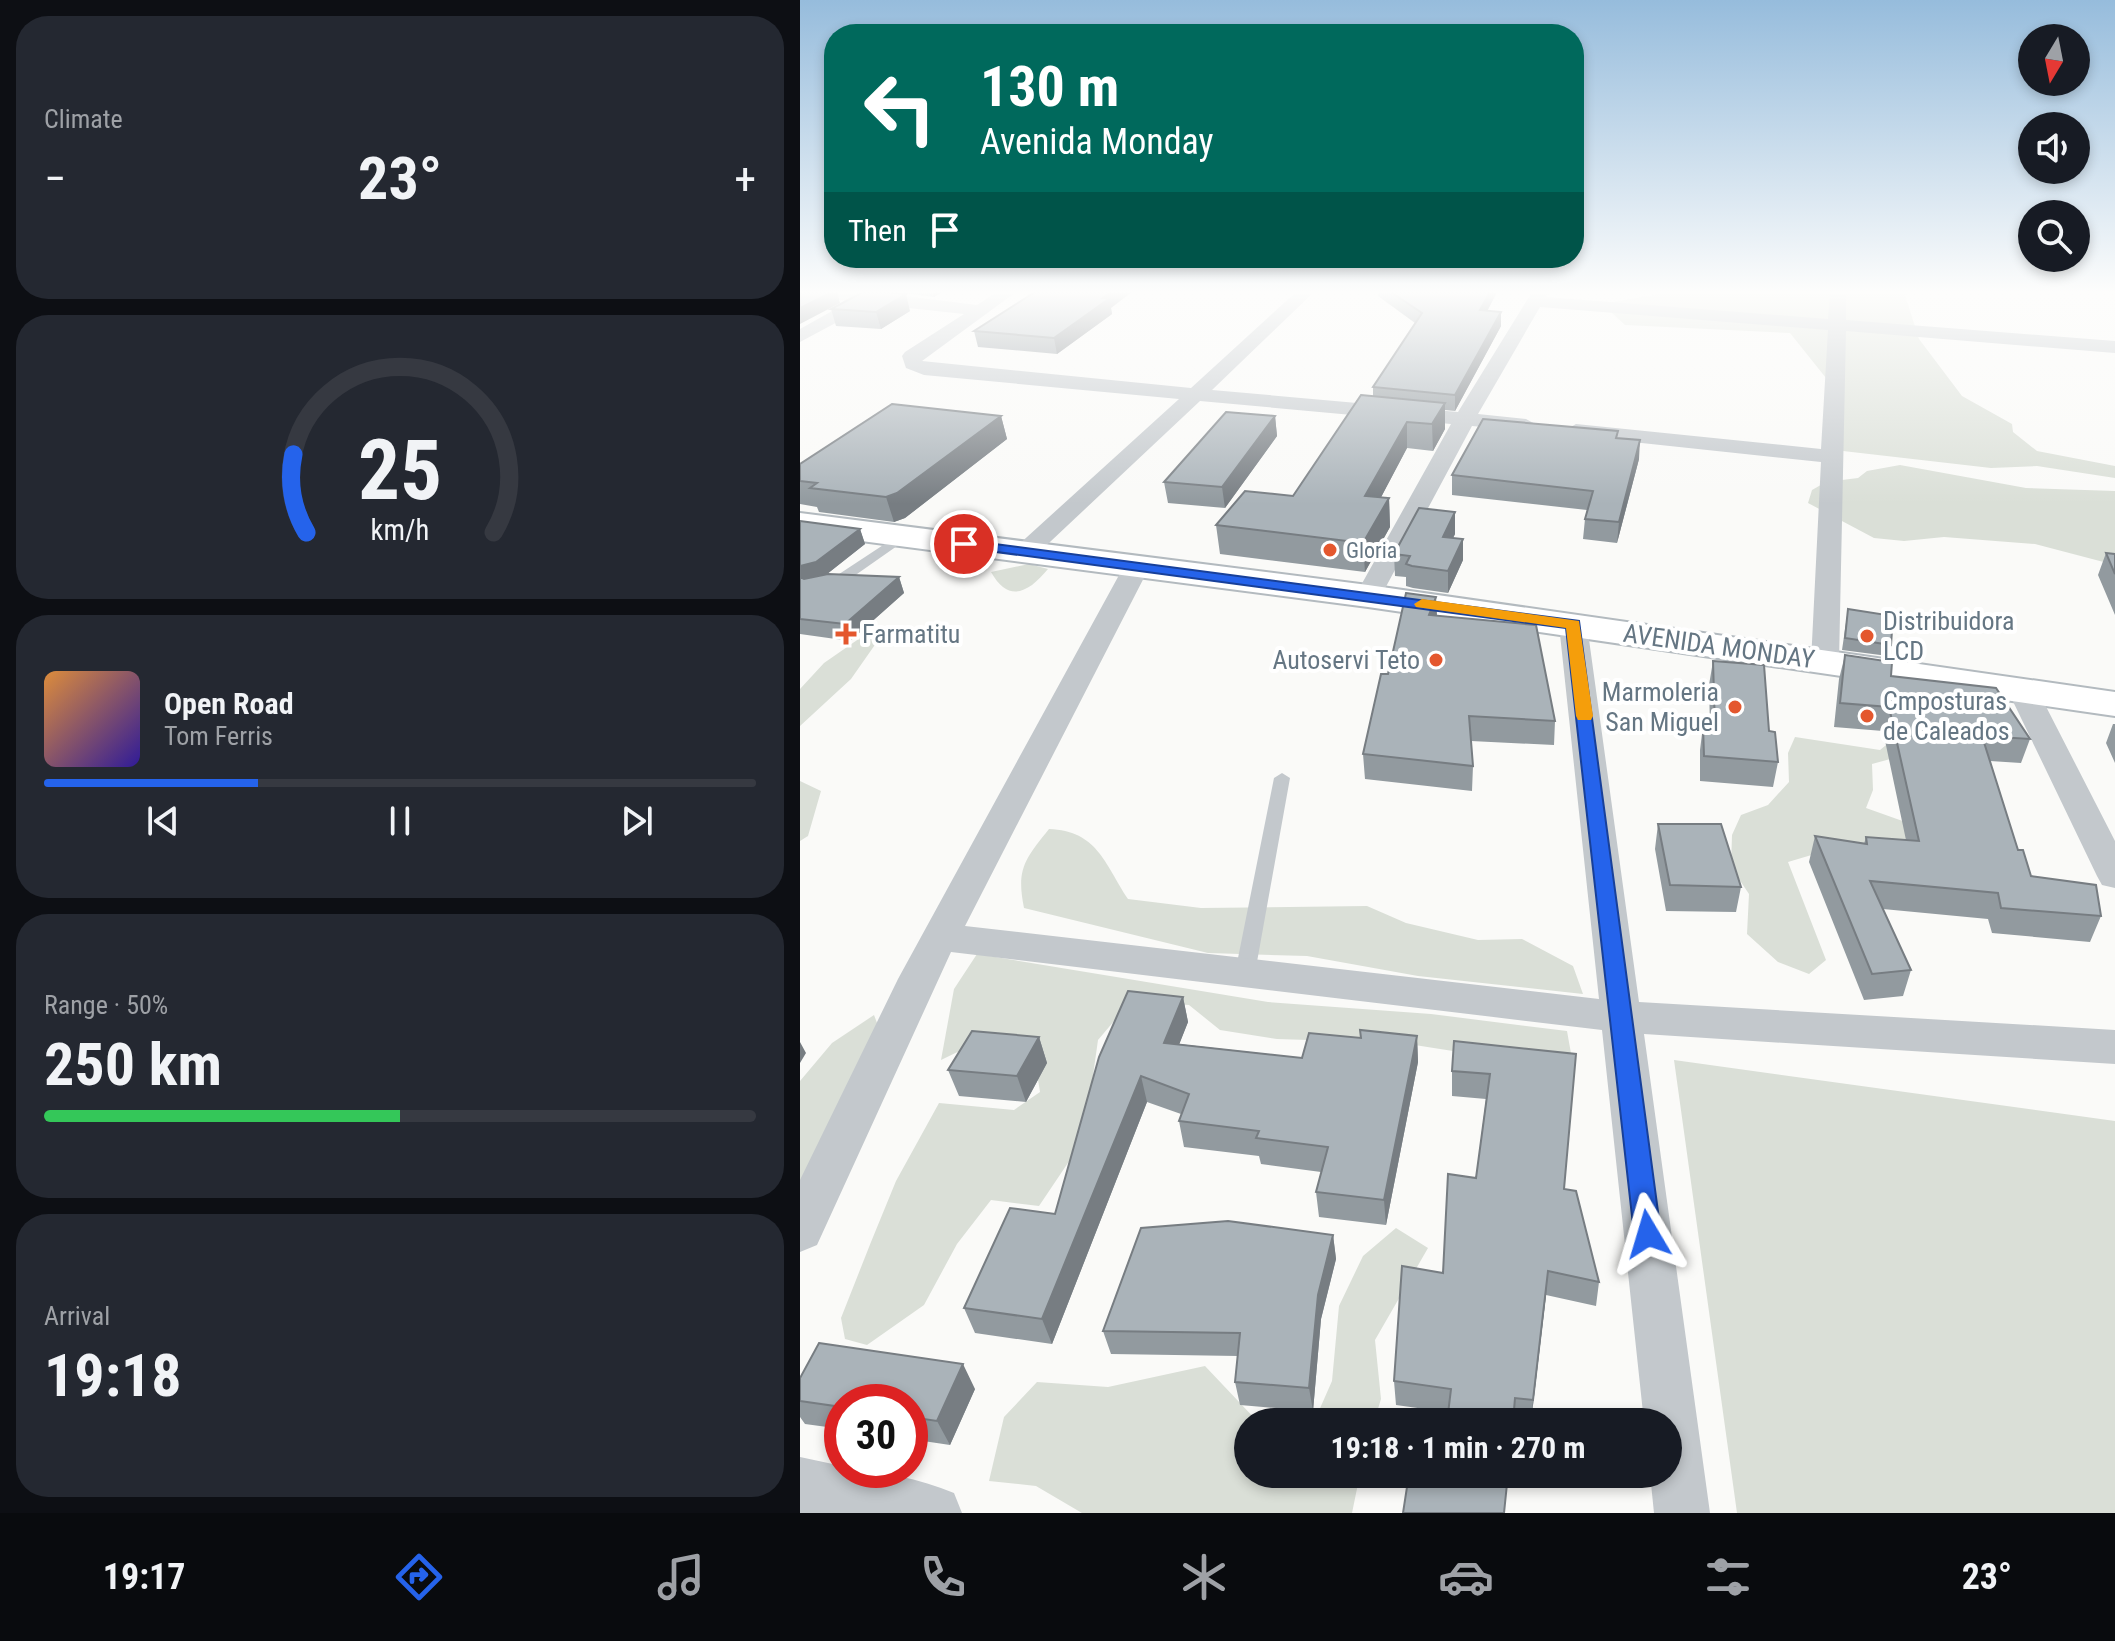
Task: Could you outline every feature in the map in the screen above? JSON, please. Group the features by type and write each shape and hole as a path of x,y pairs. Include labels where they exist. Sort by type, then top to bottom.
{"main road":[{"name":"AVENIDA MONDAY","path":"800,523 1368,596 2115,704"}],"street":[{"path":"913,363 924,369 1198,393 1833,457"},
{"path":"1025,552 1230,363"},
{"path":"1368,596 1498,363"},
{"path":"1825,662 1837,363"},
{"path":"800,1230 940,937 1137,566"},
{"path":"1573,625 1682,1513"},
{"path":"2023,691 2115,876"},
{"path":"940,937 1621,1017 2115,1047"},
{"path":"800,1485 934,1513"}],"lane":[{"path":"818,587 841,581 903,536"},
{"path":"1245,973 1282,778"}],"shaded area":[{"path":"1814,363 1937,363 1962,396 2012,424 2013,432 2037,451 2115,466 2115,478 2037,466 1991,468 1843,451 1842,398"},
{"path":"1900,465 2026,488 2115,491 2115,565 2035,544 1944,537 1904,541 1874,538 1808,503 1812,490 1826,482 1858,478 1867,471"},
{"path":"1029,564 1048,569 1034,584 1019,591 1005,588 991,572"},
{"path":"873,629 879,639 851,679 800,726 800,689 824,663"},
{"path":"1795,737 1880,750 1891,741 1905,755 1872,764 1873,790 1866,808 1911,824 1930,846 1835,848 1788,862 1826,960 1809,974 1778,962 1747,934 1749,894 1731,867 1732,835 1741,815 1768,805 1789,782 1788,753"},
{"path":"800,781 821,791 808,836 800,841"},
{"path":"1049,829 1065,831 1089,842 1105,861 1128,899 1201,908 1367,906 1406,923 1478,940 1522,939 1573,966 1583,994 1418,976 1307,956 1208,953 1024,908 1021,883 1024,865"},
{"path":"977,954 1268,1002 1431,1014 1567,1031 1572,1059 1530,1063 1402,1043 1277,1039 1220,1030 1189,1005 1131,1001 1098,1040 1084,1139 1039,1206 991,1200 957,1244 924,1305 867,1345 845,1339 841,1318 871,1242 896,1181 939,1103 1014,1110 1040,1092 1033,1049 982,1040 941,1060 954,989"},
{"path":"874,1015 882,1036 800,1218 800,1081 832,1043"},
{"path":"1674,1060 2115,1121 2115,1513 1737,1513"},
{"path":"1396,1228 1428,1248 1375,1340 1381,1399 1378,1408 1320,1408 1332,1381 1339,1306 1363,1256"},
{"path":"1205,1366 1245,1408 1234,1408 1234,1488 1357,1488 1352,1513 1082,1513 1036,1486 989,1481 1004,1417 1037,1382 1108,1387"}],"building":[{"path":"1389,363 1473,363 1455,395 1373,387"},
{"path":"1361,395 1445,403 1432,424 1407,422 1365,496 1389,498 1363,543 1216,525 1245,491 1293,496"},
{"path":"892,404 1001,416 897,493 886,497 810,488 817,483 800,481 800,464"},
{"path":"1226,412 1275,416 1222,487 1164,482"},
{"path":"1483,419 1618,431 1616,438 1640,440 1619,522 1585,519 1593,491 1452,475"},
{"path":"1419,508 1455,512 1443,537 1463,539 1448,571 1412,566 1406,564 1410,556 1394,554"},
{"path":"800,521 860,529 816,562 800,566"},
{"path":"2106,553 2115,554 2115,574"},
{"path":"828,574 899,577 845,624 800,619 800,577 804,579"},
{"path":"1406,593 1436,597 1429,615 1536,625 1555,721 1469,716 1473,766 1363,754 1381,674 1388,674"},
{"path":"1848,609 1893,616 1891,645 1845,638"},
{"path":"1845,655 1892,662 1891,676 1996,688 2030,739 1982,736 2018,850 2023,850 2031,876 2096,885 2101,916 2001,908 1998,893 1870,881 1911,970 1872,974 1815,836 1867,844 1866,837 1919,841 1889,707 1840,703"},
{"path":"1713,661 1764,665 1769,731 1775,732 1778,762 1704,756 1703,726 1715,727"},
{"path":"1658,824 1721,824 1741,887 1670,885"},
{"path":"1128,991 1183,997 1164,1043 1302,1058 1309,1033 1361,1038 1360,1030 1417,1036 1384,1200 1316,1192 1328,1147 1256,1138 1259,1131 1179,1121 1189,1094 1141,1076 1042,1319 964,1308 1010,1208 1055,1214 1099,1057"},
{"path":"972,1031 1039,1037 1017,1076 948,1070"},
{"path":"1454,1041 1576,1054 1564,1189 1576,1191 1599,1282 1548,1271 1533,1400 1515,1398 1514,1408 1449,1408 1451,1389 1394,1381 1402,1266 1443,1273 1448,1174 1476,1178 1490,1074 1452,1071"},
{"path":"1228,1221 1333,1235 1318,1295 1309,1388 1235,1382 1240,1333 1103,1331 1141,1228"},
{"path":"819,1343 963,1364 937,1421 928,1420 928,1384 824,1384 824,1404 800,1401 800,1378"},
{"path":"1407,1488 1507,1488 1504,1513 1403,1513"}],"slow traffic":[{"path":"1422,604 1573,625 1585,716"}],"place":[{"name":"Gloria","path":"1330,550"},
{"name":"Farmatitu","path":"846,634"},
{"name":"Distribuidora LCD","path":"1867,636"},
{"name":"Autoservi Teto","path":"1436,660"},
{"name":"Marmoleria San Miguel","path":"1735,707"},
{"name":"Cmposturas de Caleados","path":"1867,716"}],"route":[{"path":"964,544 1573,625 1648,1234"}]}
